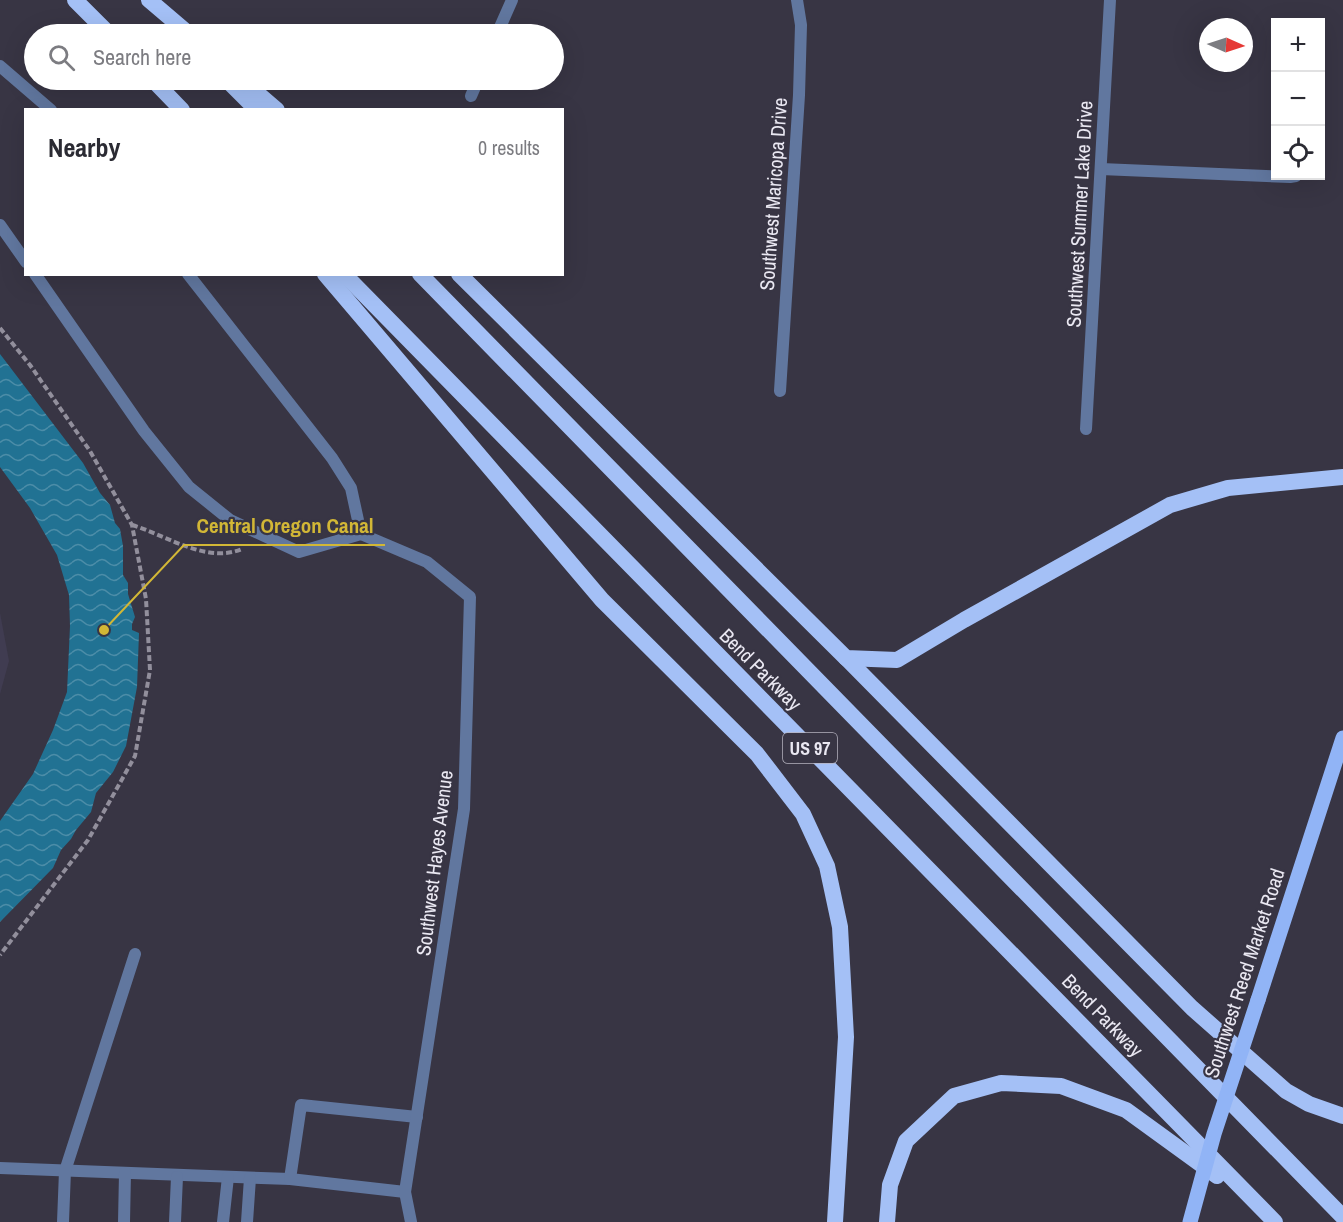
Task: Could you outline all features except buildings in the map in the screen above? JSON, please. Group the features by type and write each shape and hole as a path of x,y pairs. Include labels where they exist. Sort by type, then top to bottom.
{"highway":[{"path":"75,0 99,24"},
{"path":"148,0 172,24"},
{"path":"148,0 177,24"},
{"path":"163,90 180,108"},
{"path":"237,90 254,108"},
{"path":"254,90 275,108"},
{"path":"327,276 602,600 757,754 802,814 826,866 840,927 846,1037 835,1222"},
{"name":"Bend Parkway","path":"346,276 1269,1216"},
{"name":"Bend Parkway","path":"422,276 1343,1217"},
{"path":"461,276 846,658 1192,1008 1287,1091 1309,1104 1343,1116"},
{"path":"846,658 897,660 1170,505 1228,488 1343,477"},
{"path":"887,1222 890,1185 906,1141 954,1096 1000,1083 1061,1086 1126,1110 1269,1216"}],"main road":[{"name":"Southwest Reed Market Road","path":"1190,1222 1209,1149 1343,738"}],"street":[{"path":"501,24 512,0"},
{"name":"Southwest Maricopa Drive","path":"780,392 799,95 801,25 797,0"},
{"name":"Southwest Summer Lake Drive","path":"1086,429 1110,0"},
{"path":"0,66 24,87"},
{"path":"28,90 49,108"},
{"path":"471,96 474,90"},
{"path":"1101,170 1271,176"},
{"path":"0,225 24,259"},
{"path":"35,276 144,431 189,487 230,520 299,552 361,534 351,488 332,458 190,276"},
{"name":"Southwest Hayes Avenue","path":"361,534 427,562 470,597 464,809 405,1192 411,1222"},
{"path":"63,1222 65,1171 135,954"},
{"path":"290,1179 301,1105 417,1117"},
{"path":"0,1168 290,1179 405,1192"},
{"path":"124,1222 125,1173"},
{"path":"175,1222 177,1176"},
{"path":"223,1222 228,1177"},
{"path":"247,1222 250,1178"}],"path":[{"path":"0,328 30,365 90,452 132,525 146,599 150,670 135,756 88,840 0,955"},
{"path":"132,525 203,551 233,553 266,537"}],"shaded area":[{"path":"0,613 9,661 0,694"}],"water":[{"path":"0,354 83,463 100,493 110,505 115,523 120,529 123,546 123,575 128,583 128,594 135,617 132,630 139,633 137,687 126,746 113,772 96,793 91,812 61,850 53,868 0,922 0,821 33,774 67,692 70,626 69,595 57,555 30,508 0,467"}],"place":[{"name":"Central Oregon Canal","path":"104,630"}]}
